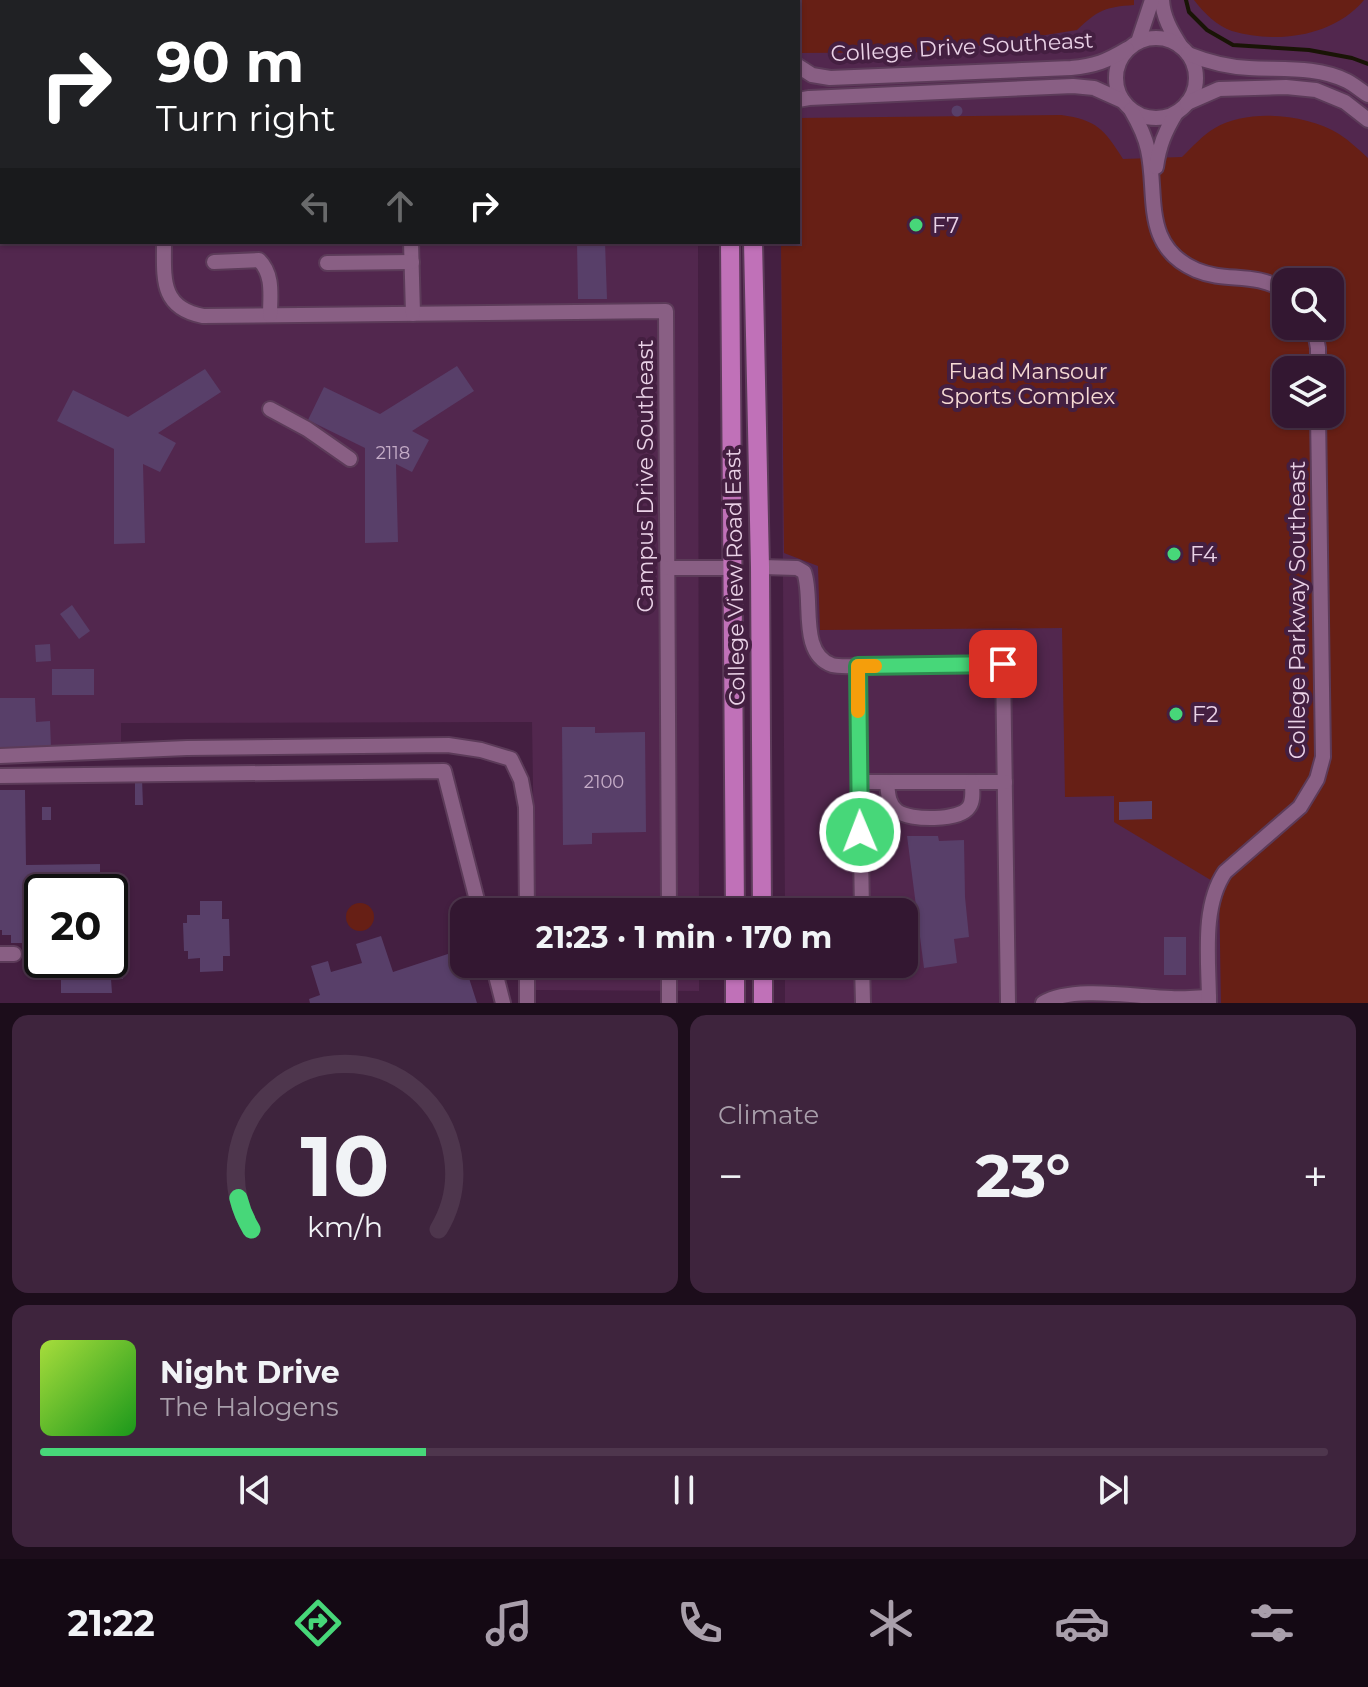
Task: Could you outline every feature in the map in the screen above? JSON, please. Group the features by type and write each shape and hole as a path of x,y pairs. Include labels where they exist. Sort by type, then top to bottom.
{"main road":[{"name":"College View Road East","path":"730,244 735,898"},
{"name":"College View Road East","path":"753,244 760,567 762,898"},
{"path":"735,978 735,1003"},
{"path":"763,978 763,1003"}],"street":[{"path":"1152,0 1133,46 1119,61 1116,74 1117,88 1142,131 1149,151 1152,203 1157,226 1167,246 1179,259 1195,269 1212,275 1272,283"},
{"path":"1152,203 1164,132 1194,90 1196,76 1195,67 1171,31 1162,0"},
{"path":"1133,46 1162,38 1220,64 1321,72 1347,81 1368,95"},
{"name":"College Drive Southeast","path":"800,67 812,75 830,78 1060,69 1105,62 1133,46"},
{"name":"College Drive Southeast","path":"800,100 1073,86 1094,88 1127,105"},
{"path":"1127,105 1152,118 1167,117 1219,89 1286,87 1316,90 1345,102 1368,120"},
{"name":"Campus Drive Southeast","path":"164,244 164,277 173,303 182,310 203,316 666,311 669,898"},
{"path":"411,244 413,314"},
{"path":"214,262 259,260 266,267 269,278 270,315"},
{"path":"327,263 412,262"},
{"path":"270,409 307,429 350,459"},
{"name":"College Parkway Southeast","path":"1209,1000 1209,910 1217,883 1225,872 1300,807 1317,779 1323,757 1318,428"},
{"path":"760,567 797,568 804,572 807,579 809,634 821,658 836,666 1003,664 1008,1003"},
{"path":"668,568 733,568"},
{"path":"858,666 862,898"},
{"path":"0,756 187,748 448,745 481,750 511,759 521,780 526,807 527,898"},
{"path":"0,776 444,771 476,898"},
{"path":"860,782 1005,782"},
{"path":"887,782 889,801 904,816 951,817 968,810 972,802 972,782"},
{"path":"497,978 503,1003"},
{"path":"527,978 527,1003"},
{"path":"669,978 669,1003"},
{"path":"862,978 863,1003"},
{"path":"1043,1003 1065,995 1108,994 1209,1000"}],"shaded area":[{"name":"Fuad Mansour Sports Complex","path":"800,0 1368,0 1368,1003 785,1003 785,978 918,978 918,898 785,898 781,244 800,244"},
{"path":"0,244 698,244 699,898 535,898 532,722 121,723 121,749 0,751"},
{"path":"536,978 699,978 699,991 536,990"}],"green space":[{"path":"800,0 1134,0 1134,5 1102,11 1077,30 939,52 800,53"},
{"path":"1194,0 1364,0 1336,22 1320,29 1285,37 1267,37 1226,29"},
{"name":"Fuad Mansour Sports Complex","path":"1061,115 1091,123 1110,140 1123,159 1182,157 1215,128 1228,122 1260,116 1311,122 1343,137 1368,158 1368,1003 1221,1003 1219,885 1114,822 1114,796 1065,797 1062,628 820,630 818,566 784,553 781,244 800,244 800,118"},
{"path":"360,903 370,907 374,917 370,927 360,931 350,927 346,917 350,907"}],"building":[{"path":"957,106 962,111 957,116 952,111"},
{"path":"577,244 605,244 607,299 578,299"},
{"path":"457,366 474,391 412,431 429,440 412,472 396,464 398,542 365,543 365,448 308,420 324,387 380,414"},
{"path":"205,369 221,392 158,433 176,443 160,472 143,464 145,543 114,544 114,449 57,421 73,390 128,417"},
{"path":"72,605 90,631 79,639 60,614"},
{"path":"50,644 51,661 36,662 35,645"},
{"path":"52,669 94,669 94,695 52,695"},
{"path":"0,698 35,698 36,722 50,721 51,747 0,748"},
{"path":"562,727 595,727 595,733 645,732 646,832 592,833 592,844 563,845"},
{"path":"135,779 142,779 143,805 135,805"},
{"path":"0,790 25,790 26,865 100,864 100,874 24,874 22,943 11,943 11,935 2,935"},
{"path":"1152,801 1152,819 1119,820 1119,802"},
{"path":"42,807 51,807 51,820 42,820"},
{"path":"907,836 938,836 939,841 964,840 969,937 954,939 957,963 924,968 918,898 915,898"},
{"path":"200,901 222,901 222,919 229,919 230,956 223,956 223,971 200,972 200,958 188,959 188,951 184,951 183,923 187,923 187,915 200,915"},
{"path":"381,936 393,972 450,953 450,978 469,978 477,1003 310,1003 309,999 320,995 311,966 328,961 331,972 362,963 356,944"},
{"path":"1164,937 1186,937 1186,975 1164,975"},
{"path":"61,978 123,978 111,979 112,993 61,993"}],"waterway":[{"path":"1186,0 1189,12 1207,30 1233,45 1309,50 1368,64"}],"slow traffic":[{"path":"858,711 858,666 875,666"}],"place":[{"name":"F7","path":"916,225"},
{"name":"F4","path":"1174,554"},
{"name":"F2","path":"1176,714"}],"route":[{"path":"860,832 858,666 1003,664"}]}
